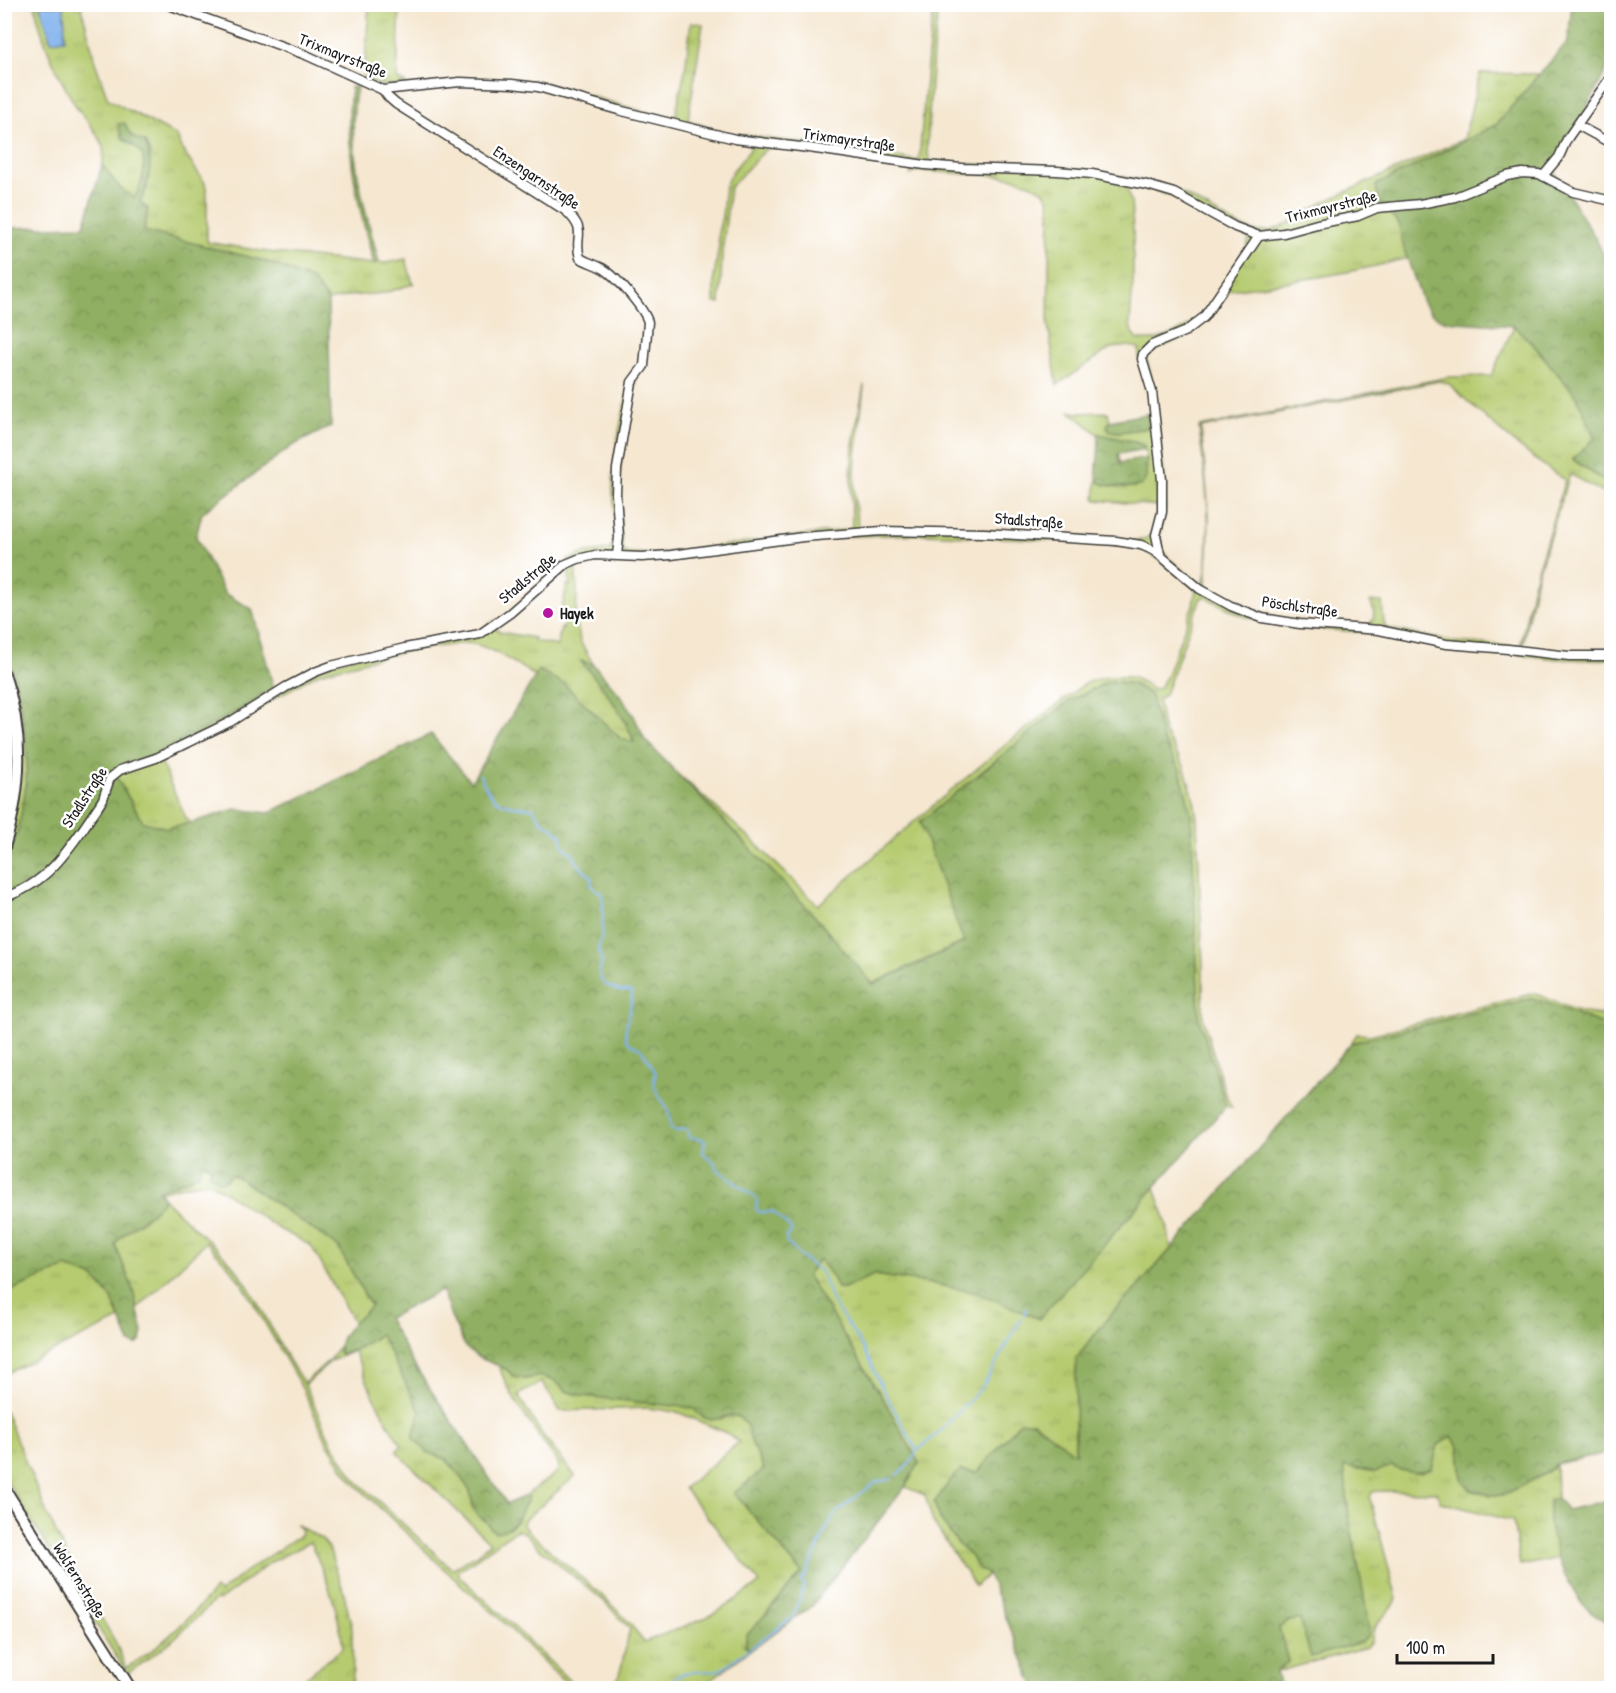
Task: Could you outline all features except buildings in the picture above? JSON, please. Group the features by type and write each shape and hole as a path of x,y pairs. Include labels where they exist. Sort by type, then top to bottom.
{"main road":[{"path":"4,674 17,728 19,756 16,801 4,846"},
{"name":"Wolfernstraße","path":"4,1488 130,1689"}],"street":[{"name":"Trixmayrstraße","path":"165,4 306,55 383,90 460,82 538,87 717,135 756,142 925,165 1057,171 1121,179 1174,194 1235,227 1259,237 1350,218 1381,208 1455,197 1507,176 1529,173 1543,176"},
{"path":"1611,75 1577,125 1559,157 1543,176 1573,192 1611,201"},
{"name":"Enzengarnstraße","path":"383,90 396,104 566,211 578,224 580,258 605,270 634,299 646,315 648,322 644,366 632,382 617,470 619,537 617,555"},
{"path":"1577,125 1611,144"},
{"path":"1160,554 1156,535 1162,512 1162,480 1152,392 1143,354 1152,345 1186,331 1204,317 1259,237"},
{"name":"Stadlstraße","path":"4,897 22,889 52,869 98,807 110,778 120,770 156,758 230,722 315,672 405,648 480,634 510,613 572,561 590,556 671,555 815,535 882,531 984,533 1116,541 1141,545 1160,554"},
{"path":"1141,545 1156,535"},
{"name":"Pöschlstraße","path":"1160,554 1200,589 1230,606 1262,618 1300,624 1379,630 1446,644 1508,648 1569,656 1611,656"}],"green space":[{"path":"35,5 81,5 95,62 108,99 177,136 181,148 205,183 207,242 268,252 374,264 406,259 413,284 384,293 349,296 328,301 312,280 265,261 143,231 140,203 147,187 150,153 145,142 132,138 127,131 122,138 133,144 143,158 143,176 135,199 120,188 102,165 104,154 102,145 77,108 57,71 41,31"},
{"path":"369,5 400,5 397,79 407,84 386,87 364,78"},
{"path":"934,5 939,5 933,50 927,149 931,161 1086,170 1141,180 1183,194 1233,223 1256,232 1282,227 1326,201 1464,139 1480,73 1539,74 1496,125 1376,185 1379,201 1399,224 1408,258 1341,273 1229,290 1200,327 1149,353 1146,357 1155,394 1165,483 1165,507 1160,533 1163,551 1169,559 1203,586 1207,569 1206,588 1224,599 1262,615 1303,623 1366,626 1370,624 1374,616 1370,602 1382,602 1386,628 1454,642 1520,647 1533,585 1565,480 1490,422 1448,383 1439,381 1201,428 1209,526 1199,427 1449,377 1491,376 1514,326 1532,343 1577,396 1595,438 1573,460 1611,486 1611,498 1570,474 1537,576 1522,647 1563,653 1611,653 1611,659 1558,659 1438,645 1376,633 1290,627 1241,615 1204,596 1200,600 1165,694 1158,701 1164,732 1184,766 1194,799 1197,819 1203,1018 1225,1093 1232,1107 1226,1106 1199,1019 1191,814 1180,770 1163,740 1150,694 1133,684 1110,681 1069,701 920,822 964,942 872,984 810,911 683,778 753,841 818,905 1009,742 1087,682 1107,677 1132,677 1153,690 1160,687 1167,675 1193,605 1196,590 1159,559 1144,550 1127,546 1070,541 926,534 801,540 688,557 583,560 575,565 576,616 580,641 593,664 582,662 612,700 635,742 621,739 564,684 539,670 535,676 501,655 465,643 416,649 319,673 276,697 244,719 165,758 162,765 186,818 191,823 167,828 143,822 115,775 229,716 274,689 331,663 418,642 463,636 480,630 496,620 495,627 500,632 534,638 534,641 557,646 565,618 560,617 567,585 570,586 568,560 582,554 609,550 615,536 613,487 615,459 632,374 636,383 618,482 622,546 626,553 657,554 852,529 853,444 864,385 855,476 859,528 963,529 1136,541 1147,538 1154,530 1159,508 1157,506 1096,500 1095,498 1097,478 1101,482 1118,487 1142,485 1147,466 1144,446 1098,434 1069,411 1108,412 1110,421 1107,426 1110,431 1148,428 1149,421 1146,414 1152,413 1150,394 1139,357 1139,348 1129,346 1111,348 1057,385 1048,324 1050,210 1049,200 1043,190 1019,179 1003,176 921,171 911,175 911,169 882,162 776,147 766,149 730,187 722,254 720,303 714,303 718,233 725,186 732,172 750,150 750,139 731,136 623,108 551,86 501,81 501,79 545,83 642,111 675,117 685,70 691,22 703,24 688,120 721,132 919,161","holes":["1128,185 1152,189 1187,203 1249,238 1246,248 1217,295 1197,319 1168,336 1156,339 1136,339 1130,324 1133,229"]},
{"path":"1572,5 1611,5 1611,61 1554,171 1595,237 1611,270 1612,309 1609,312 1612,315 1611,486 1573,459 1595,438 1577,397 1532,343 1514,326 1445,321 1432,314 1423,303 1404,249 1399,224 1379,201 1376,185 1496,125 1568,41"},
{"path":"351,87 357,87 353,130 355,153 362,198 379,262 374,264 358,198 351,154 349,110"},
{"path":"125,123 132,136 145,142 148,150 150,165 148,180 140,202 148,209 144,231 265,261 312,280 328,301 331,426 292,446 202,513 196,537 225,594 252,609 274,689 229,716 115,775 143,822 167,828 235,809 269,813 431,734 471,782 539,670 564,684 621,739 634,742 618,709 581,661 593,664 620,695 634,716 645,740 810,911 873,984 964,942 920,822 1069,701 1110,681 1133,684 1150,694 1163,740 1180,770 1191,814 1199,1019 1226,1106 1039,1319 978,1293 930,1283 874,1275 844,1288 837,1288 819,1259 807,1275 884,1400 919,1463 905,1487 812,1606 750,1650 745,1646 747,1635 802,1573 734,1493 764,1469 743,1421 732,1416 708,1419 693,1408 583,1396 566,1391 555,1381 540,1376 525,1379 514,1377 506,1369 480,1358 466,1348 452,1319 442,1290 388,1318 412,1362 507,1504 525,1496 529,1497 513,1524 509,1528 496,1532 478,1516 473,1507 470,1490 446,1459 427,1452 413,1437 420,1411 380,1334 356,1349 340,1354 339,1347 344,1334 371,1306 338,1247 236,1176 230,1175 225,1181 219,1181 209,1175 211,1168 202,1163 199,1173 191,1178 158,1190 164,1198 159,1205 115,1244 132,1287 143,1332 141,1341 136,1345 130,1343 112,1299 95,1278 66,1267 5,1293 4,869 21,814 26,785 27,756 24,726 14,677 4,647 5,228 84,226 102,165 120,188 135,198 142,180 144,166 138,149 121,135 118,124"},
{"path":"1146,414 1149,421 1148,428 1119,432 1110,431 1107,426 1110,421"},
{"path":"1098,434 1144,446 1145,449 1118,454 1120,463 1147,458 1146,478 1142,485 1120,487 1100,482 1097,478"},
{"path":"5,647 16,684 24,726 27,770 21,814 5,869 5,824 10,797 13,744 5,695"},
{"path":"1535,993 1582,1012 1611,1015 1611,1019 1600,1023 1533,998 1351,1043 1357,1034 1370,1035"},
{"path":"1533,998 1600,1023 1611,1019 1611,1452 1556,1464 1546,1473 1504,1495 1489,1495 1471,1490 1462,1480 1459,1447 1452,1436 1438,1445 1432,1469 1427,1471 1412,1472 1392,1466 1375,1472 1344,1466 1349,1518 1364,1596 1368,1636 1361,1642 1311,1657 1300,1620 1287,1621 1279,1628 1288,1662 1276,1672 1280,1688 1035,1688 988,1574 979,1569 959,1545 941,1521 934,1503 961,1470 977,1473 1020,1422 1033,1422 1075,1453 1076,1359 1110,1315 1137,1288 1351,1043"},
{"path":"202,1163 211,1168 209,1175 219,1181 230,1175 236,1176 338,1247 371,1307 354,1323 310,1245 279,1229 210,1182 185,1185 159,1192 158,1190 191,1178"},
{"path":"1155,1187 1167,1225 1171,1249 1110,1315 1076,1359 1075,1454 1034,1422 1020,1422 977,1473 961,1470 934,1503 941,1521 959,1545 979,1569 988,1574 975,1586 933,1522 925,1495 905,1487 919,1463 807,1275 819,1258 837,1288 844,1288 874,1275 930,1283 978,1293 1039,1318"},
{"path":"164,1198 240,1274 304,1383 330,1359 338,1347 339,1352 343,1355 380,1334 420,1411 427,1452 446,1459 456,1471 470,1490 473,1507 478,1516 487,1522 491,1529 510,1528 529,1497 525,1496 557,1472 559,1466 516,1403 499,1366 515,1377 525,1379 540,1376 555,1381 566,1391 583,1396 693,1408 721,1419 737,1416 744,1420 764,1470 734,1493 802,1573 747,1635 745,1646 750,1650 700,1688 615,1688 630,1629 605,1602 539,1548 525,1533 517,1530 459,1570 459,1576 577,1688 570,1688 497,1616 353,1482 328,1444 303,1390 246,1290 231,1269 206,1242 137,1309 132,1287 115,1244","holes":["354,1351 381,1411 402,1445 396,1451 490,1543 479,1553 452,1569 355,1479 331,1442 305,1385 331,1361","542,1382 560,1411 647,1408 663,1410 680,1413 724,1432 739,1442 684,1488 760,1583 703,1619 644,1642 602,1595 523,1525 524,1520 575,1476 541,1433 518,1395"]},
{"path":"66,1267 95,1278 112,1299 120,1319 5,1374 5,1293"},
{"path":"4,1409 48,1516 78,1578 116,1643 126,1668 174,1632 215,1589 219,1593 246,1571 300,1535 301,1530 295,1524 322,1539 329,1548 344,1593 352,1629 353,1680 346,1688 292,1688 343,1648 331,1594 310,1542 271,1562 219,1601 217,1599 168,1644 127,1674 5,1478"},
{"path":"1452,1436 1459,1447 1462,1480 1471,1490 1489,1495 1504,1495 1546,1473 1556,1465 1557,1498 1549,1500 1549,1522 1558,1558 1520,1566 1513,1521 1440,1502 1437,1492 1372,1492 1370,1498 1397,1599 1394,1605 1374,1628 1372,1641 1367,1647 1276,1672 1288,1662 1279,1628 1287,1621 1300,1620 1368,1632 1364,1596 1349,1518 1344,1465 1357,1469 1392,1466 1400,1470 1423,1473 1438,1445"},
{"path":"1557,1498 1567,1510 1610,1500 1612,1505 1611,1626 1584,1606 1566,1578 1549,1523 1549,1500"}],"water":[{"path":"40,5 64,5 65,39 51,41"}],"waterway":[{"path":"480,775 488,791 500,802 533,808 541,821 561,835 564,847 573,854 577,863 592,878 591,885 602,894 602,936 598,948 602,962 599,972 601,979 604,984 619,991 632,993 626,1026 627,1040 643,1052 656,1074 655,1088 668,1110 671,1129 675,1131 687,1129 688,1137 705,1141 703,1153 715,1163 718,1170 756,1198 756,1209 759,1212 773,1212 791,1229 786,1237 787,1243 806,1261 821,1271 832,1301 862,1346 917,1451 909,1465 896,1475"},
{"path":"1024,1315 1026,1309"},
{"path":"918,1450 943,1429 983,1386 1021,1319"},
{"path":"674,1678 685,1673 720,1670 793,1617 804,1587 801,1580 805,1576 827,1527 837,1512 876,1482 892,1479"},
{"path":"659,1688 670,1680"}],"place":[{"name":"Hayek","path":"548,613"}]}
